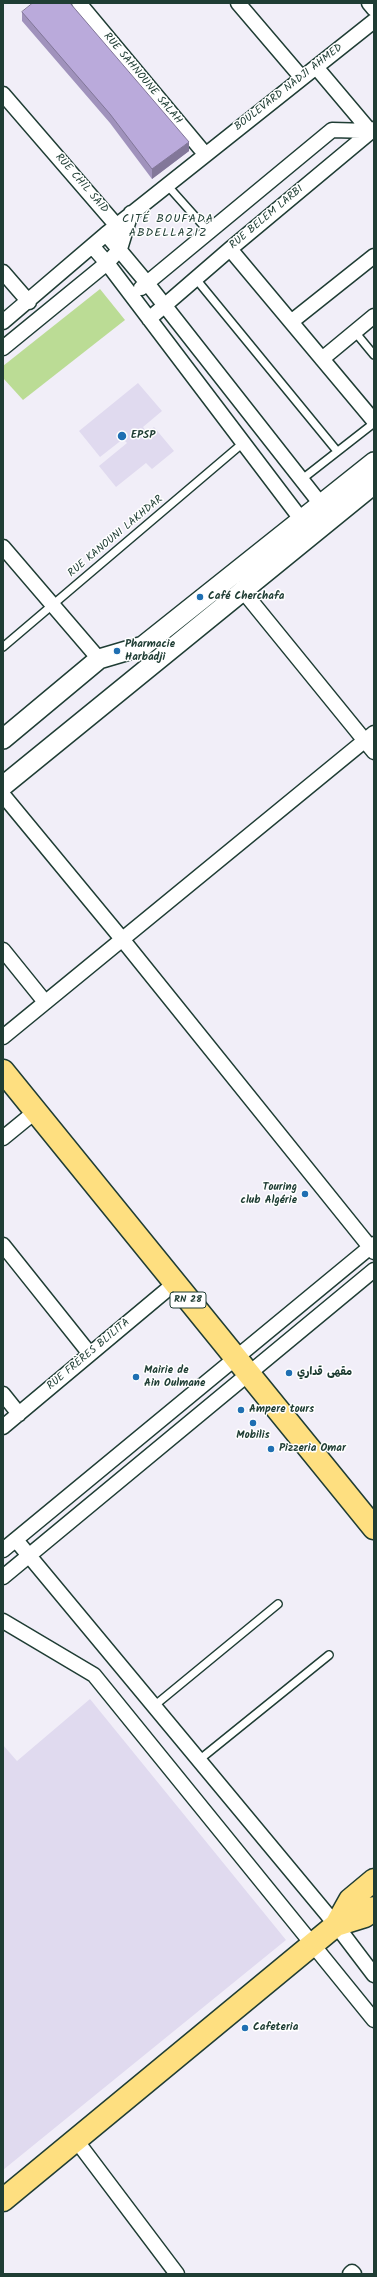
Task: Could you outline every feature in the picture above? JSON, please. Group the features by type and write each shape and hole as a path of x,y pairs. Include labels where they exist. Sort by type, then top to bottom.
{"main road":[{"path":"3,739 99,659 143,646 307,527 326,511 374,462"},
{"path":"326,511 374,484"},
{"path":"3,786 243,590 307,527"},
{"name":"RN 28","path":"3,1071 374,1528"},
{"path":"336,1925 350,1900 374,1880"},
{"path":"3,2200 336,1925 365,1916 374,1908"}],"street":[{"name":"RUE SAHNOUNE SALAH","path":"79,3 205,154"},
{"path":"238,3 302,78"},
{"path":"369,3 374,9"},
{"name":"BOULEVARD NADJI AHMED","path":"205,154 374,22"},
{"path":"316,67 372,130"},
{"name":"RUE CHIL SAID","path":"3,94 116,231 120,249 326,511"},
{"path":"132,296 332,130 372,130"},
{"name":"RUE BELEM LARBI","path":"150,319 164,305 372,130"},
{"path":"3,322 29,302 92,246 116,231 131,213 205,154"},
{"path":"92,246 150,319 307,527"},
{"path":"3,348 107,263 120,249"},
{"path":"230,249 374,422"},
{"path":"291,322 374,256"},
{"path":"3,272 29,302"},
{"path":"322,360 374,316"},
{"path":"3,547 99,659"},
{"path":"243,590 369,737 374,752"},
{"path":"3,1036 369,737"},
{"path":"3,795 373,1248 236,1358 3,1550"},
{"path":"3,950 45,1002"},
{"path":"3,1138 36,1111"},
{"path":"3,1245 90,1354"},
{"path":"3,1577 250,1375 374,1270"},
{"name":"RUE FRÈRES BLILITA","path":"3,1427 175,1283"},
{"path":"3,1394 19,1414"},
{"path":"16,1540 336,1925 374,1975"},
{"path":"3,1621 94,1675 311,1945 374,2020"},
{"path":"76,2140 178,2274"},
{"path":"350,2274 352,2272 354,2274"}],"lane":[{"path":"167,185 209,232"},
{"path":"196,279 337,451"},
{"path":"355,332 374,355"},
{"path":"301,480 374,422"},
{"name":"RUE KANOUNI LAKHDAR","path":"3,647 243,443"},
{"path":"154,1706 278,1604"},
{"path":"199,1760 330,1655"}],"shaded area":[{"name":"EPSP","path":"138,383 162,411 143,427 147,433 154,427 174,451 152,469 146,463 116,487 99,466 127,443 123,439 100,457 79,431"},
{"path":"90,1699 286,1940 3,2170 3,1745 17,1761"}],"green space":[{"path":"100,289 125,320 23,400 3,378 3,366"}],"building":[{"path":"33,3 70,3 189,142 152,169 110,114 22,12"}],"place":[{"name":"EPSP","path":"122,436"},
{"name":"Café Cherchafa","path":"200,597"},
{"name":"Pharmacie Harbadji","path":"117,651"},
{"name":"Touring club Algérie","path":"305,1194"},
{"name":"مقهى قداري","path":"289,1373"},
{"name":"Mairie de Ain Oulmane","path":"136,1377"},
{"name":"Ampere tours","path":"241,1410"},
{"name":"Mobilis","path":"253,1423"},
{"name":"Pizzeria Omar","path":"271,1449"},
{"name":"Cafeteria","path":"245,2028"}],"district":[{"name":"CITÉ BOUFADA ABDELLAZIZ","path":"168,227"}]}
